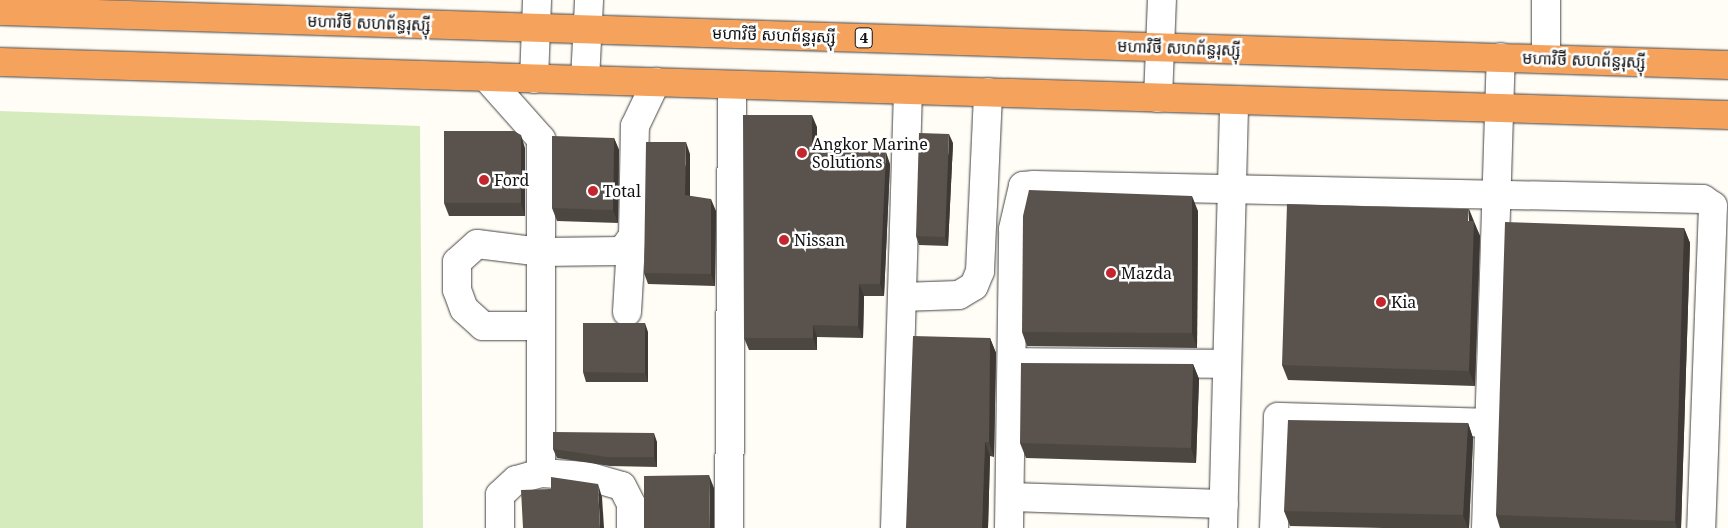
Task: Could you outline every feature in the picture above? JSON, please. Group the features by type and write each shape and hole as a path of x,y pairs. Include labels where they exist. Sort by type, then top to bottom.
{"highway":[{"name":"មហាវិថី សហព័ន្ធរុស្ស៊ី","path":"0,11 104,7 587,30 1728,65"},
{"path":"0,62 1728,115"}],"street":[{"path":"534,78 537,0"},
{"path":"585,80 589,0"},
{"path":"1158,98 1162,0"},
{"path":"1546,0 1546,59"},
{"path":"1486,528 1501,58"},
{"path":"486,77 541,139 541,473"},
{"path":"627,312 635,126 656,82"},
{"path":"729,528 732,85"},
{"path":"895,528 908,90"},
{"path":"902,297 959,295 974,286 980,271 988,92"},
{"path":"1010,497 1223,516 1234,100"},
{"path":"1009,528 1014,362 1013,229 1023,186 1703,199 1713,206 1701,528"},
{"path":"541,326 483,326 464,309 458,290 458,262 477,244 541,252 622,251 630,244"},
{"path":"1014,362 1227,364"},
{"path":"1274,528 1278,417 1489,423"},
{"path":"500,528 500,495 516,480 541,473 587,476 622,486 630,504 631,528"}],"green space":[{"path":"0,111 420,126 423,528 0,528"}],"building":[{"path":"743,115 812,115 812,150 886,152 880,284 859,284 858,326 813,325 813,338 744,338"},
{"name":"Ford","path":"444,131 514,131 521,135 521,203 444,203"},
{"path":"919,133 949,134 945,237 916,236"},
{"path":"552,136 614,138 613,210 552,208"},
{"path":"646,142 686,142 685,195 711,199 711,274 644,273"},
{"name":"Mazda","path":"1029,190 1192,196 1192,333 1022,332 1023,216"},
{"name":"Kia","path":"1287,204 1469,209 1468,221 1474,221 1469,371 1282,365"},
{"path":"1505,222 1684,228 1675,521 1496,515"},
{"path":"583,323 645,323 645,373 583,372"},
{"path":"913,336 990,338 989,442 985,442 982,528 906,528"},
{"path":"1021,363 1193,364 1191,448 1020,443"},
{"path":"1288,420 1468,423 1463,515 1284,511"},
{"path":"553,432 654,433 654,457 607,457 553,449"},
{"path":"709,475 710,528 644,528 644,476"},
{"path":"551,477 598,484 600,528 523,528 521,490 551,489"}],"place":[{"name":"Angkor Marine Solutions","path":"802,153"},
{"name":"Ford","path":"484,180"},
{"name":"Total","path":"593,191"},
{"name":"Nissan","path":"784,240"},
{"name":"Mazda","path":"1111,273"},
{"name":"Kia","path":"1381,302"}]}
